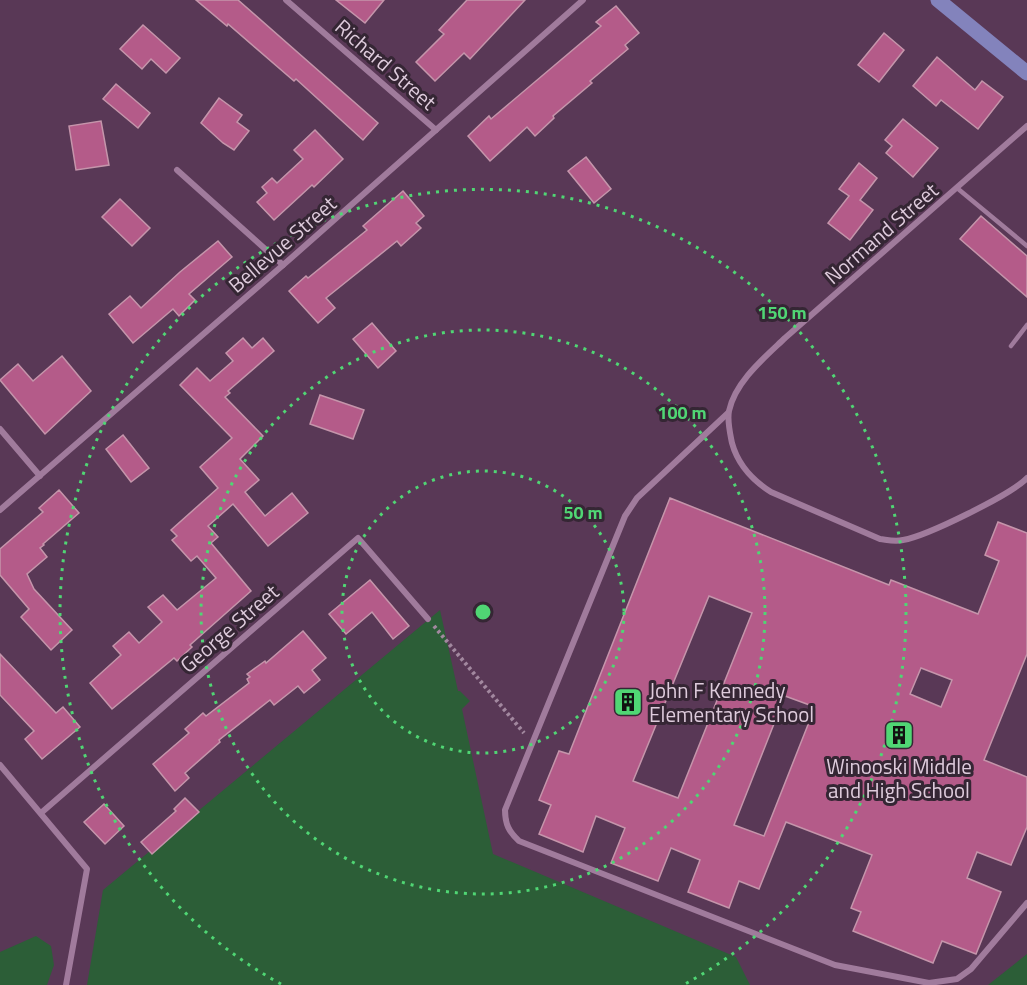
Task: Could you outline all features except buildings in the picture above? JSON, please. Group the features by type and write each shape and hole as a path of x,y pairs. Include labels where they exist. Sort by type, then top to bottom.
{"main road":[{"path":"947,3 1027,73"}],"street":[{"name":"Richard Street","path":"286,0 436,130"},
{"name":"Bellevue Street","path":"0,510 284,265 583,0"},
{"name":"Normand Street","path":"1027,126 792,332 756,367 733,399 728,413 637,498 631,506 505,810 505,820 509,829 519,841 835,965 929,983 957,979 971,969 1027,903"},
{"path":"177,170 284,265"},
{"path":"728,413 729,430 735,453 745,470 759,484 771,492 886,540 904,540 944,524 1006,493 1027,478"},
{"path":"0,429 39,476"},
{"name":"George Street","path":"41,813 358,538 428,619"},
{"path":"0,765 87,869 66,985"}],"lane":[{"path":"957,188 1027,246"},
{"path":"1011,346 1027,325"}],"path":[{"path":"428,619 532,743"}],"green space":[{"path":"440,610 458,691 470,701 462,709 493,854 736,957 750,985 87,985 103,890"},
{"path":"36,936 51,946 54,965 47,985 0,985 0,952"},
{"path":"1027,954 1027,985 988,985"}],"place":[{"name":"John F Kennedy Elementary School","path":"628,702"},
{"name":"Winooski Middle and High School","path":"899,735"}]}
